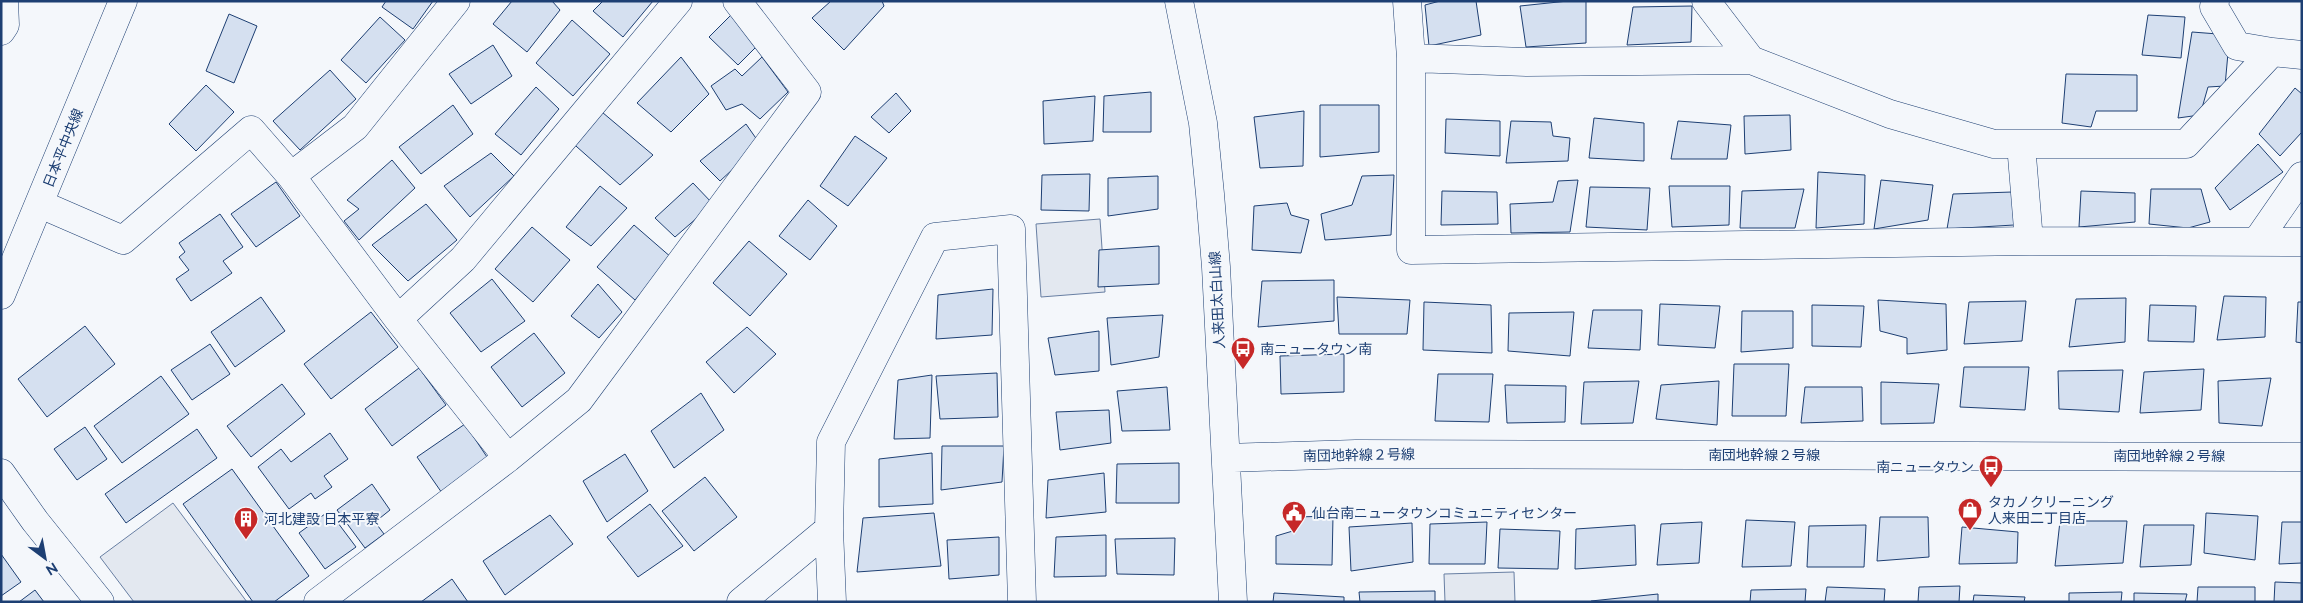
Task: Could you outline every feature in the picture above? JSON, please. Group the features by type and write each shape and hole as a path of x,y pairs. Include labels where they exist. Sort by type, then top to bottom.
{"street":[{"path":"1,31 5,25 4,1"},
{"name":"日本平中央線","path":"1,295 123,1"},
{"path":"292,176 355,127 456,1"},
{"path":"398,319 463,259 678,1"},
{"path":"318,602 508,458 579,400 806,92 737,1"},
{"name":"人来田太白山線","path":"1179,1 1203,123 1216,267 1233,602"},
{"path":"1407,1 1411,58 1411,250 2029,241 2302,242"},
{"path":"1706,1 1751,60"},
{"path":"2214,1 2214,7 2237,46 2302,55"},
{"path":"1411,58 1527,62 1751,60 1890,114 1994,144 2186,144 2272,52"},
{"path":"40,204 123,240 251,130 292,176 398,319 508,458"},
{"path":"2021,144 2029,241"},
{"path":"2257,241 2302,176"},
{"path":"832,602 829,529 831,442 935,237 1011,229 1022,602"},
{"name":"南団地幹線２号線","path":"1226,458 1356,454 2302,457"},
{"path":"1,473 35,521 100,602"},
{"path":"742,602 829,529"}],"shaded area":[{"path":"1100,219 1105,292 1041,297 1036,224"},
{"path":"173,503 247,602 134,602 100,557"},
{"path":"1514,572 1515,602 1445,602 1444,574"}],"building":[{"path":"386,1 433,1 413,29 382,7"},
{"path":"512,1 552,1 560,10 527,52 493,24"},
{"path":"603,1 653,1 623,37 593,11"},
{"path":"831,1 882,1 884,6 844,50 812,18"},
{"path":"1440,1 1476,1 1481,35 1429,46 1425,5"},
{"path":"1586,1 1586,43 1526,47 1520,6"},
{"path":"1692,6 1691,42 1627,45 1633,7"},
{"path":"229,14 257,26 234,83 206,71"},
{"path":"732,14 760,43 738,65 709,37"},
{"path":"2148,15 2185,17 2181,58 2142,55"},
{"path":"380,17 405,40 366,83 341,60"},
{"path":"572,20 610,54 573,96 536,63"},
{"path":"2192,32 2218,34 2228,53 2225,86 2208,87 2200,115 2178,118"},
{"path":"493,45 512,76 471,104 449,74"},
{"path":"681,57 709,94 671,132 637,103"},
{"path":"762,57 788,92 760,119 742,104 726,110 711,86 735,69 742,76"},
{"path":"330,70 356,99 300,150 273,121"},
{"path":"2066,74 2137,75 2137,111 2096,111 2091,127 2062,123"},
{"path":"206,85 234,112 196,151 169,124"},
{"path":"536,87 559,109 521,155 495,134"},
{"path":"2295,88 2302,94 2302,132 2280,156 2259,134"},
{"path":"1151,92 1151,132 1103,132 1104,96"},
{"path":"896,93 911,111 889,133 871,117"},
{"path":"1095,96 1093,141 1044,144 1043,101"},
{"path":"453,105 473,134 421,174 399,147"},
{"path":"1320,105 1379,105 1379,152 1320,157"},
{"path":"596,107 653,155 620,185 568,139"},
{"path":"1304,111 1303,166 1260,168 1254,117"},
{"path":"1790,115 1791,150 1745,154 1744,116"},
{"path":"1594,118 1644,123 1644,161 1589,158"},
{"path":"1446,119 1500,121 1500,156 1445,153"},
{"path":"1511,121 1551,122 1553,136 1570,138 1568,161 1506,163"},
{"path":"1678,121 1731,125 1727,159 1671,159"},
{"path":"746,124 760,144 720,181 700,161"},
{"path":"855,136 887,158 848,206 820,186"},
{"path":"2258,144 2283,172 2230,210 2215,188"},
{"path":"491,153 514,176 470,217 444,186"},
{"path":"392,160 415,188 359,240 344,221 359,209 347,200"},
{"path":"1818,172 1865,175 1864,224 1816,228"},
{"path":"1090,174 1089,211 1041,210 1042,175"},
{"path":"1394,175 1391,235 1325,240 1321,214 1352,205 1362,176"},
{"path":"1158,176 1158,209 1108,216 1108,178"},
{"path":"1578,180 1570,232 1511,233 1510,204 1553,202 1558,181"},
{"path":"1881,180 1933,185 1928,220 1874,229"},
{"path":"276,182 300,216 256,247 231,214"},
{"path":"693,183 713,204 675,237 655,218"},
{"path":"600,186 627,208 591,246 566,227"},
{"path":"1669,186 1730,186 1729,225 1672,227"},
{"path":"1590,187 1650,188 1647,230 1586,227"},
{"path":"1804,189 1795,228 1740,228 1742,191"},
{"path":"2151,189 2201,189 2210,222 2188,228 2149,224"},
{"path":"1442,191 1497,192 1498,224 1441,225"},
{"path":"2081,191 2135,193 2135,222 2079,227"},
{"path":"2012,192 2014,225 1947,229 1953,194"},
{"path":"808,200 837,226 810,260 779,236"},
{"path":"1287,203 1291,215 1309,220 1301,253 1252,250 1254,206"},
{"path":"426,204 457,240 408,281 372,245"},
{"path":"220,214 243,247 223,261 232,273 191,301 176,279 189,270 179,257 185,252 179,243"},
{"path":"634,225 672,258 635,300 597,267"},
{"path":"532,227 570,260 533,302 495,269"},
{"path":"749,241 787,274 750,316 713,283"},
{"path":"1159,246 1159,284 1098,287 1099,250"},
{"path":"492,279 525,321 481,352 450,313"},
{"path":"1334,280 1334,321 1258,327 1262,281"},
{"path":"598,284 622,312 599,338 571,316"},
{"path":"993,289 992,335 936,339 938,295"},
{"path":"2224,296 2266,297 2265,337 2217,340"},
{"path":"261,297 285,331 235,367 211,332"},
{"path":"1337,297 1410,300 1407,334 1339,334"},
{"path":"2126,298 2125,342 2069,347 2076,299"},
{"path":"1878,300 1946,304 1947,350 1907,354 1907,338 1880,331"},
{"path":"2026,301 2022,341 1964,344 1969,302"},
{"path":"1424,302 1491,305 1492,353 1423,350"},
{"path":"2298,302 2302,302 2302,343 2296,342"},
{"path":"1660,304 1720,306 1715,348 1658,345"},
{"path":"1812,305 1864,306 1861,347 1812,346"},
{"path":"2150,305 2196,306 2194,342 2148,341"},
{"path":"1593,310 1642,310 1640,350 1588,348"},
{"path":"1742,311 1793,311 1793,348 1741,352"},
{"path":"371,312 398,347 331,399 304,364"},
{"path":"1574,312 1570,356 1508,351 1509,313"},
{"path":"1163,315 1159,357 1111,365 1107,318"},
{"path":"85,326 115,364 47,417 18,379"},
{"path":"747,327 776,354 734,393 706,362"},
{"path":"1099,331 1099,371 1055,375 1048,338"},
{"path":"534,333 565,373 522,407 491,367"},
{"path":"210,344 230,374 192,400 171,370"},
{"path":"1344,354 1344,392 1281,394 1280,356"},
{"path":"1734,364 1789,364 1786,416 1732,416"},
{"path":"1964,367 2029,367 2025,410 1960,407"},
{"path":"419,368 446,405 392,446 365,409"},
{"path":"2204,369 2201,410 2140,413 2144,372"},
{"path":"2123,370 2119,412 2059,409 2058,371"},
{"path":"997,373 998,417 940,419 936,376"},
{"path":"1438,374 1493,374 1489,422 1435,421"},
{"path":"932,375 930,438 894,439 898,380"},
{"path":"161,376 189,414 122,463 94,426"},
{"path":"2271,378 2262,426 2219,423 2218,381"},
{"path":"1639,381 1633,423 1581,424 1584,382"},
{"path":"1719,381 1717,425 1656,419 1661,385"},
{"path":"1881,382 1939,384 1934,423 1881,424"},
{"path":"282,384 305,414 251,457 227,426"},
{"path":"1505,385 1566,386 1565,422 1507,423"},
{"path":"1167,387 1170,430 1122,431 1117,391"},
{"path":"1805,387 1862,387 1863,421 1801,423"},
{"path":"701,393 724,430 674,468 651,431"},
{"path":"1109,410 1111,443 1060,450 1056,412"},
{"path":"465,424 489,460 442,493 417,457"},
{"path":"85,427 107,459 77,480 54,449"},
{"path":"197,429 217,458 126,523 105,494"},
{"path":"330,433 348,459 324,476 332,487 315,499 311,493 289,509 258,467 281,449 291,462"},
{"path":"942,446 1004,446 1002,482 941,490"},
{"path":"932,453 933,504 879,507 879,459"},
{"path":"625,454 648,491 607,522 583,481"},
{"path":"1179,463 1179,503 1116,503 1117,464"},
{"name":"河北建設 日本平寮","path":"232,469 309,576 274,602 253,602 183,504"},
{"path":"1104,473 1106,512 1046,518 1048,480"},
{"path":"705,477 737,517 694,551 662,511"},
{"path":"372,484 390,510 375,522 384,534 365,548 337,510"},
{"path":"650,504 683,546 638,577 607,537"},
{"path":"329,511 356,547 325,569 299,533"},
{"path":"934,513 941,566 857,572 863,518"},
{"path":"2206,513 2258,516 2255,560 2204,553"},
{"path":"550,515 573,544 505,595 483,561"},
{"path":"1333,516 1332,565 1276,564 1276,536 1296,530 1296,517"},
{"path":"1880,517 1928,517 1929,557 1877,561"},
{"path":"1746,520 1795,522 1791,566 1742,567"},
{"path":"2060,521 2127,521 2123,563 2055,566"},
{"path":"1487,522 1485,564 1429,564 1430,524"},
{"path":"1702,522 1699,563 1657,565 1661,524"},
{"path":"2282,522 2302,522 2302,563 2279,564"},
{"path":"1412,523 1413,562 1351,571 1349,527"},
{"path":"1635,525 1636,565 1575,569 1576,529"},
{"path":"1866,525 1864,567 1807,567 1809,526"},
{"path":"2144,525 2194,525 2191,565 2140,567"},
{"path":"1962,527 2018,532 2017,563 1959,564"},
{"path":"1500,529 1560,531 1558,569 1498,568"},
{"path":"1106,535 1106,576 1054,577 1056,537"},
{"path":"999,537 999,575 949,579 947,540"},
{"path":"1175,538 1174,575 1117,574 1115,539"},
{"path":"1,554 21,582 1,596"},
{"path":"452,579 468,602 421,602"},
{"path":"2275,582 2302,583 2302,602 2274,602"},
{"path":"1960,586 1959,602 1918,602 1919,587"},
{"path":"1827,587 1885,589 1884,602 1825,602"},
{"path":"2198,587 2255,587 2255,602 2197,602"},
{"path":"1806,589 1805,602 1750,602 1751,590"},
{"path":"35,590 44,602 19,602"},
{"path":"1435,591 1435,602 1360,602 1359,592"},
{"path":"2122,592 2121,602 2069,602 2069,593"},
{"path":"1274,593 1344,597 1344,602 1273,602"},
{"path":"2134,593 2187,594 2185,602 2134,602"},
{"path":"1658,594 1658,602 1591,602 1591,601"},
{"path":"1974,595 2025,597 2024,602 1973,602"}],"place":[{"name":"南ニュータウン南","path":"1243,370"},
{"name":"南ニュータウン","path":"1991,488"},
{"name":"タカノクリーニング 人来田二丁目店","path":"1970,531"},
{"name":"仙台南ニュータウンコミュニティセンター","path":"1294,534"},
{"name":"河北建設 日本平寮","path":"246,540"}]}
